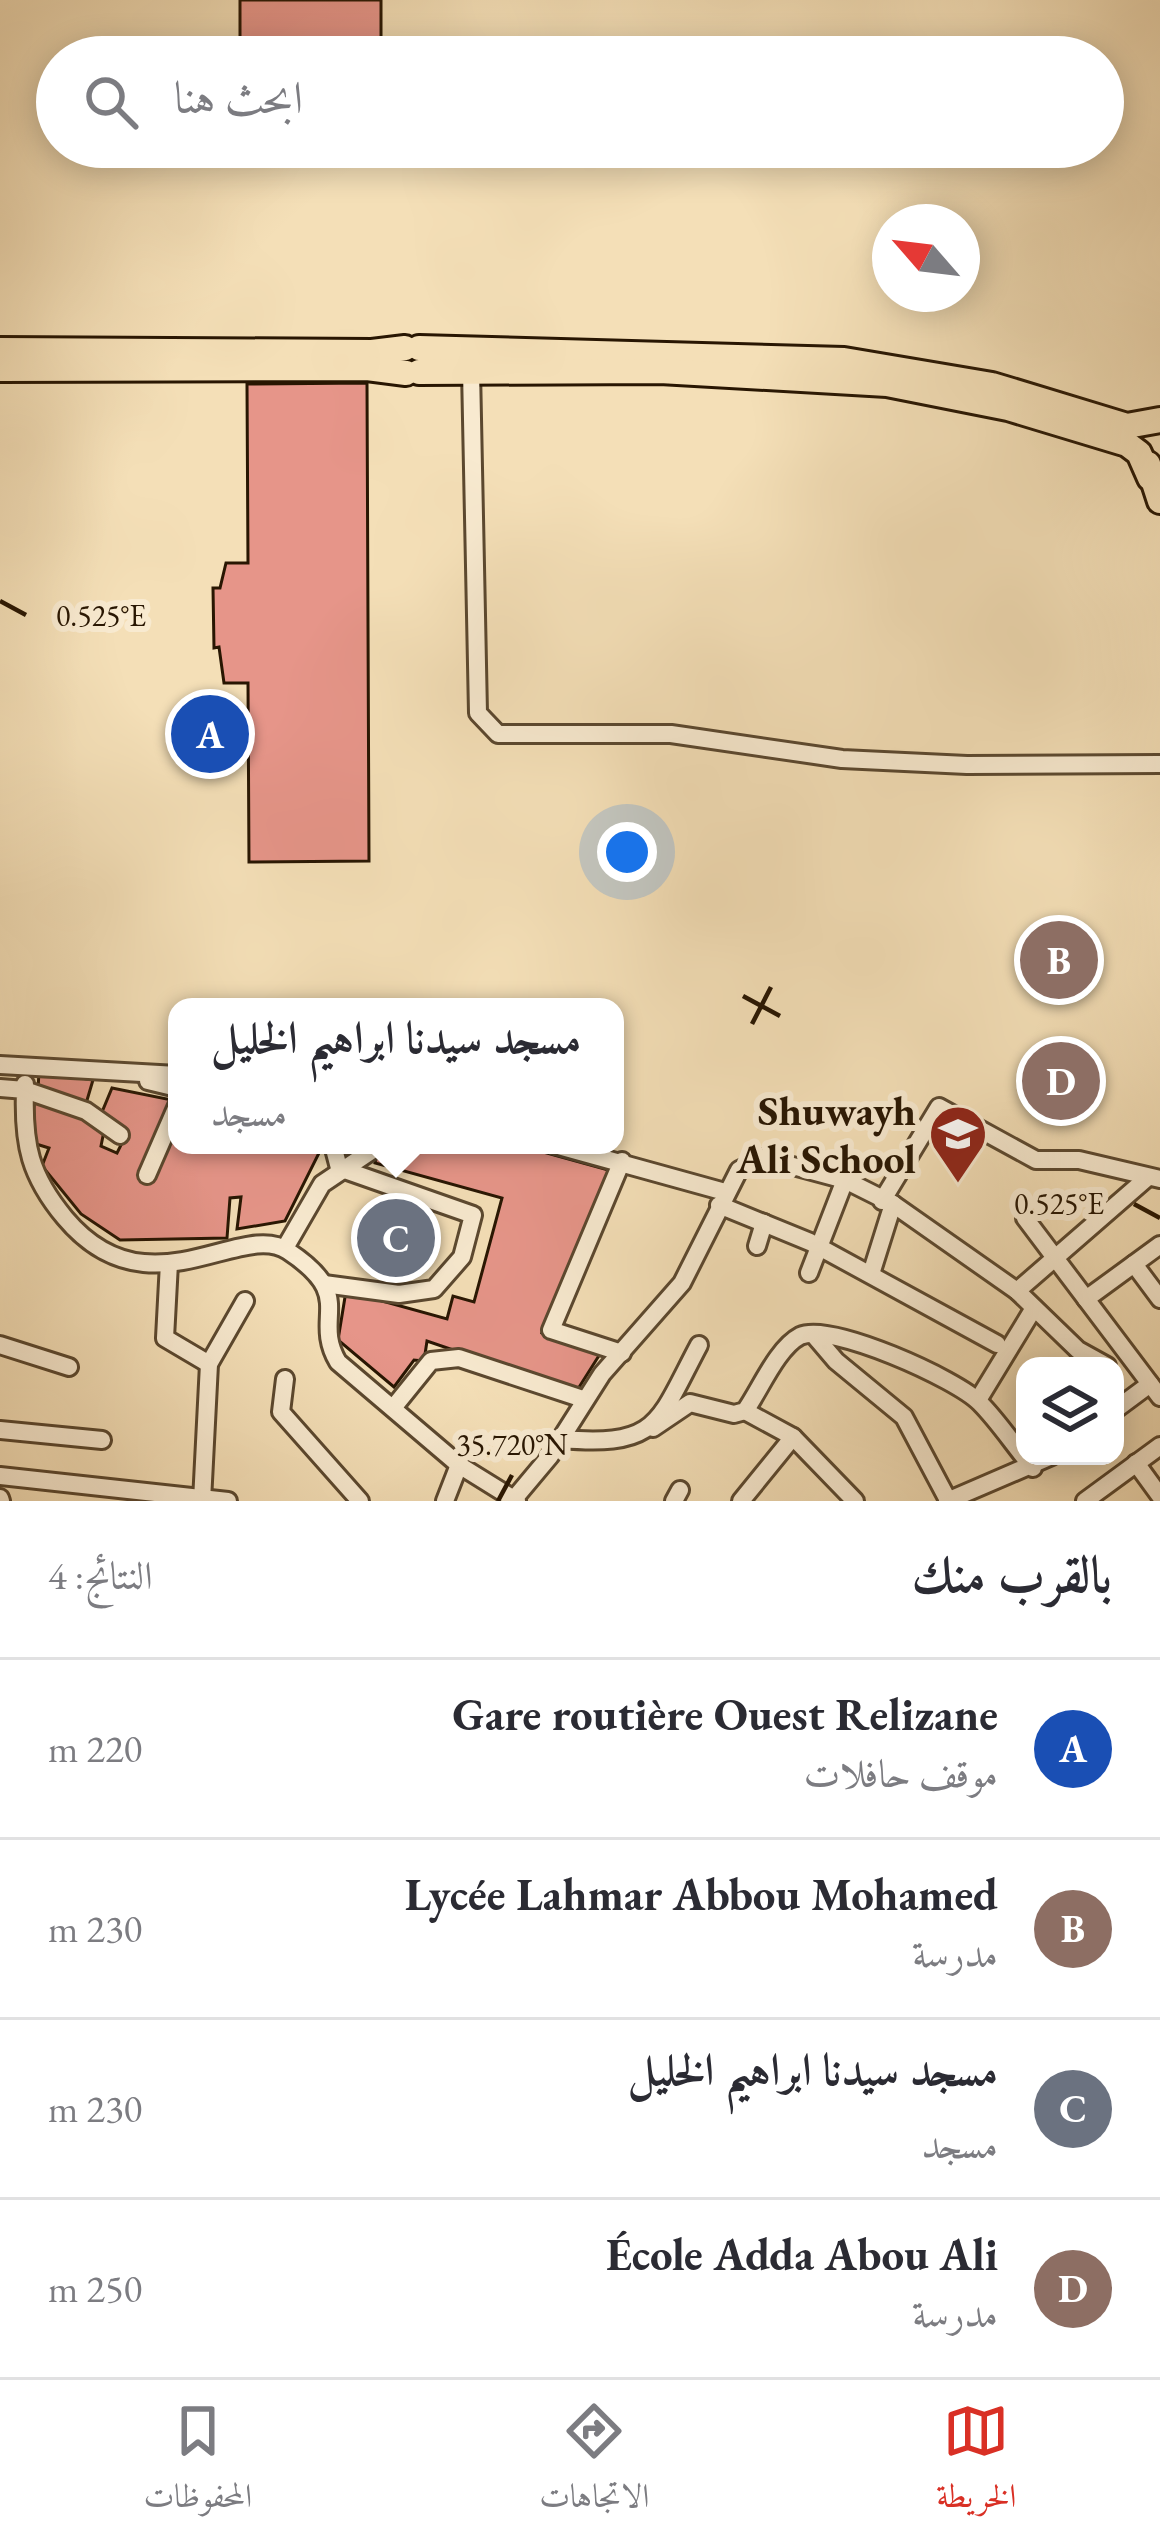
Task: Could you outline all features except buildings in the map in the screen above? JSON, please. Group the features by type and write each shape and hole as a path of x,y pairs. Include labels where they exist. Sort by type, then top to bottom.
{"highway":[{"path":"0,350 372,352 471,370 793,376 924,389 1127,443 1139,453 1155,489"},
{"path":"0,369 368,368 413,360 844,361 992,385 1127,426 1160,424 1150,448 1155,489"}],"street":[{"path":"471,370 478,712 498,734 671,734 842,758 968,766 1160,764"},
{"path":"0,1065 168,1074"},
{"path":"27,1067 25,1155 53,1204 89,1246 132,1261 169,1263 263,1245 285,1248 324,1284 332,1308 332,1352 459,1465 516,1500 583,1400 682,1283 739,1170 764,1158 844,1180 887,1202 1017,1291 1090,1357"},
{"path":"106,1070 168,1086"},
{"path":"0,1088 25,1090 86,1112 120,1135"},
{"path":"871,1274 887,1202 939,1107 1036,1160 1079,1160 1153,1179"},
{"path":"147,1175 168,1127"},
{"path":"335,1154 339,1168"},
{"path":"285,1248 307,1204 339,1168 364,1154"},
{"path":"590,1154 722,1198 997,1343"},
{"path":"622,1162 551,1330 622,1353"},
{"path":"324,1284 399,1294 434,1289 462,1257 473,1214 339,1168"},
{"path":"1017,1291 1053,1256 1153,1179"},
{"path":"809,1274 844,1180"},
{"path":"1025,1218 1155,1390"},
{"path":"757,1246 764,1223"},
{"path":"1086,1299 1160,1245"},
{"path":"169,1263 165,1338 209,1364"},
{"path":"1134,1264 1160,1299"},
{"path":"202,1500 209,1364 245,1301"},
{"path":"978,1400 1034,1308"},
{"path":"813,1334 836,1361 904,1418 948,1500 968,1497 1038,1465"},
{"path":"561,1439 627,1439 690,1403 734,1414 745,1411 786,1348 813,1334 920,1366 978,1400 1033,1468"},
{"path":"0,1345 69,1367"},
{"path":"653,1428 699,1345"},
{"path":"393,1408 431,1361 459,1358 583,1400"},
{"path":"1124,1374 1155,1390"},
{"path":"285,1379 281,1412 360,1501"},
{"path":"1124,1406 1155,1390"},
{"path":"745,1411 793,1437 855,1501"},
{"path":"0,1430 102,1440"},
{"path":"741,1501 793,1437"},
{"path":"1086,1500 1160,1446"},
{"path":"1136,1463 1160,1496"},
{"path":"445,1501 459,1465"},
{"path":"0,1476 228,1501"}],"place":[{"name":"Gare routière Ouest Relizane","path":"210,734"},
{"name":"Lycée Lahmar Abbou Mohamed","path":"1059,960"},
{"name":"École Adda Abou Ali","path":"1061,1081"},
{"name":"Shuwayh Ali School","path":"958,1185"},
{"name":"مسجد سيدنا ابراهيم الخليل","path":"396,1238"}]}
